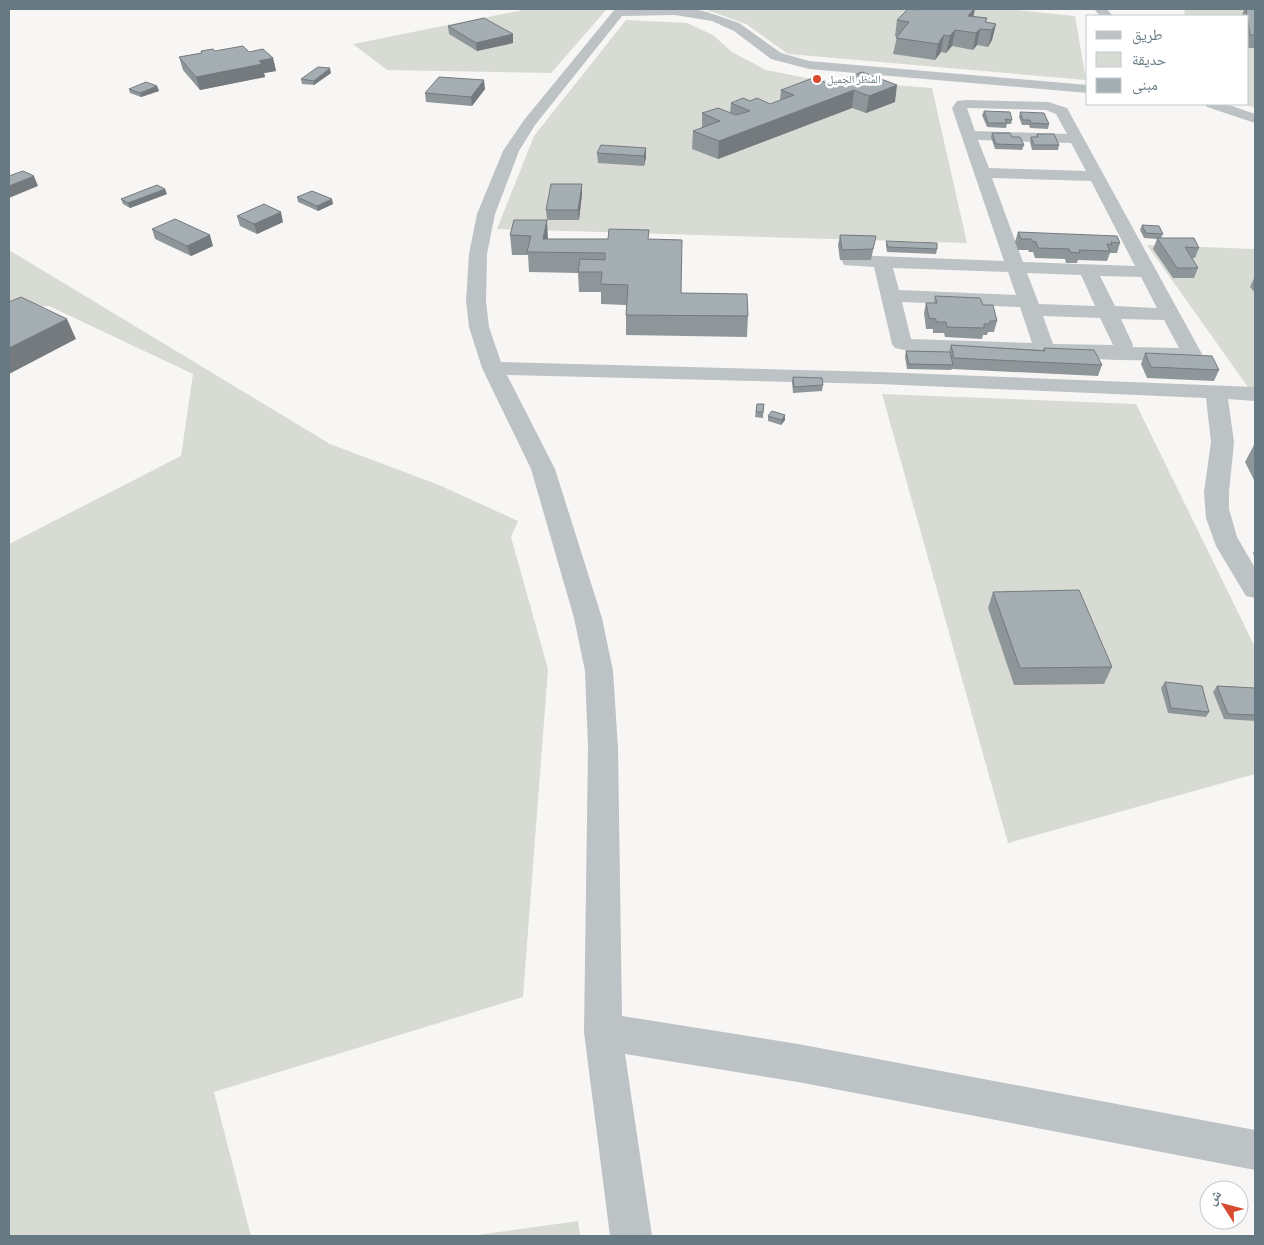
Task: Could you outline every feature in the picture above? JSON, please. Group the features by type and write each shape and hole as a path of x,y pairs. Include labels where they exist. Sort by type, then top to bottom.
{"street":[{"path":"631,1236 603,1032 603,748 599,671 588,618 543,469 493,368 480,327 476,302 478,254 486,214 511,151 529,123 620,10 657,10 719,18 745,32 767,51 794,62 809,65 1086,88"},
{"path":"1000,80 1008,105 1022,137"},
{"path":"882,262 902,344 1118,354 1192,354 1062,111 1058,108 1048,106 966,104 959,106 1045,350"},
{"path":"1215,105 1255,119"},
{"path":"968,135 1076,139"},
{"path":"982,173 1096,176"},
{"path":"851,262 1148,272"},
{"path":"1080,270 1099,312 1104,344 1118,354 1135,389"},
{"path":"890,296 1029,305 1099,312 1171,314"},
{"path":"493,368 869,378 1255,394"},
{"path":"1216,392 1221,421 1222,448 1217,495 1218,518 1227,543 1255,588"},
{"path":"603,1032 798,1063 1255,1150"}],"green space":[{"path":"528,9 607,9 551,73 387,70 353,44"},
{"path":"704,9 1007,9 1075,16 1086,80 788,54 746,24"},
{"path":"1184,9 1255,9 1255,108 1247,105 1249,105 1249,15 1185,15"},
{"path":"626,20 687,23 713,35 732,52 766,70 812,79 932,88 967,243 497,229 534,136"},
{"path":"1147,245 1255,249 1255,391 1250,390"},
{"path":"9,250 330,444 439,485 518,521 511,537 548,669 523,997 214,1092 251,1236 9,1236 9,544 181,456 193,374 49,306 11,308 9,294"},
{"path":"882,394 1136,404 1255,647 1255,774 1008,843"},
{"path":"578,1221 580,1236 471,1236"}],"building":[{"path":"908,9 974,9 968,16 987,18 985,22 996,24 992,30 980,29 976,33 955,30 950,36 944,35 938,44 896,38 909,22 897,20"},
{"path":"1246,9 1255,9 1255,35 1250,35 1249,15 1247,15"},
{"path":"484,18 513,34 476,43 448,26"},
{"path":"243,46 249,52 263,49 273,58 259,61 262,64 196,77 179,57 202,53 201,51 213,49 215,51"},
{"path":"318,67 330,68 314,81 301,79"},
{"path":"862,72 897,85 869,96 854,90 719,141 693,131 720,121 702,113 718,108 736,115 750,111 731,103 743,98 750,101 757,98 770,104 794,95 781,90 813,78 829,84"},
{"path":"439,77 484,80 471,97 425,93"},
{"path":"146,82 157,86 140,93 129,89"},
{"path":"984,111 1010,112 1012,120 1005,119 1007,123 988,123"},
{"path":"1020,112 1044,113 1049,124 1031,123 1030,120 1023,120"},
{"path":"992,133 1010,133 1012,137 1020,137 1024,145 996,144"},
{"path":"1037,134 1054,134 1059,145 1034,145 1031,137 1038,137"},
{"path":"601,145 646,148 644,156 597,153"},
{"path":"23,171 34,176 9,186 9,176"},
{"path":"551,184 582,184 578,210 546,210"},
{"path":"157,185 165,189 128,203 121,199"},
{"path":"312,191 332,199 317,206 297,197"},
{"path":"264,204 281,212 254,224 237,216"},
{"path":"175,219 210,235 187,246 152,229"},
{"path":"514,220 547,220 543,239 608,239 609,229 649,230 648,239 682,240 681,293 747,294 748,316 626,315 628,285 601,284 602,272 578,272 580,259 605,260 605,253 527,252 531,236 510,235"},
{"path":"1142,225 1159,226 1163,234 1146,233"},
{"path":"1018,232 1117,236 1120,243 1111,242 1112,245 1107,244 1110,251 1079,250 1080,253 1070,252 1069,249 1038,248 1036,242 1031,239 1021,239"},
{"path":"840,235 876,236 873,249 842,250"},
{"path":"1157,238 1194,238 1199,248 1185,247 1198,268 1177,268"},
{"path":"886,241 937,243 937,249 888,247"},
{"path":"935,296 980,298 983,305 993,305 997,321 990,321 990,324 984,324 984,328 947,327 946,322 936,322 936,319 929,318 926,303 937,303"},
{"path":"21,297 67,319 9,348 9,302"},
{"path":"951,345 1045,351 1044,348 1094,350 1102,365 954,358"},
{"path":"906,351 950,352 953,365 909,364"},
{"path":"1145,353 1212,356 1219,370 1151,367"},
{"path":"793,377 822,378 823,385 794,387"},
{"path":"757,404 764,404 763,412 756,412"},
{"path":"772,411 785,415 782,420 768,416"},
{"path":"1079,590 1112,667 1020,668 993,592"},
{"path":"1165,682 1202,686 1209,712 1171,708"},
{"path":"1217,686 1255,688 1255,715 1228,714"}],"place":[{"name":"المنظر الجميل","path":"817,79"}]}
